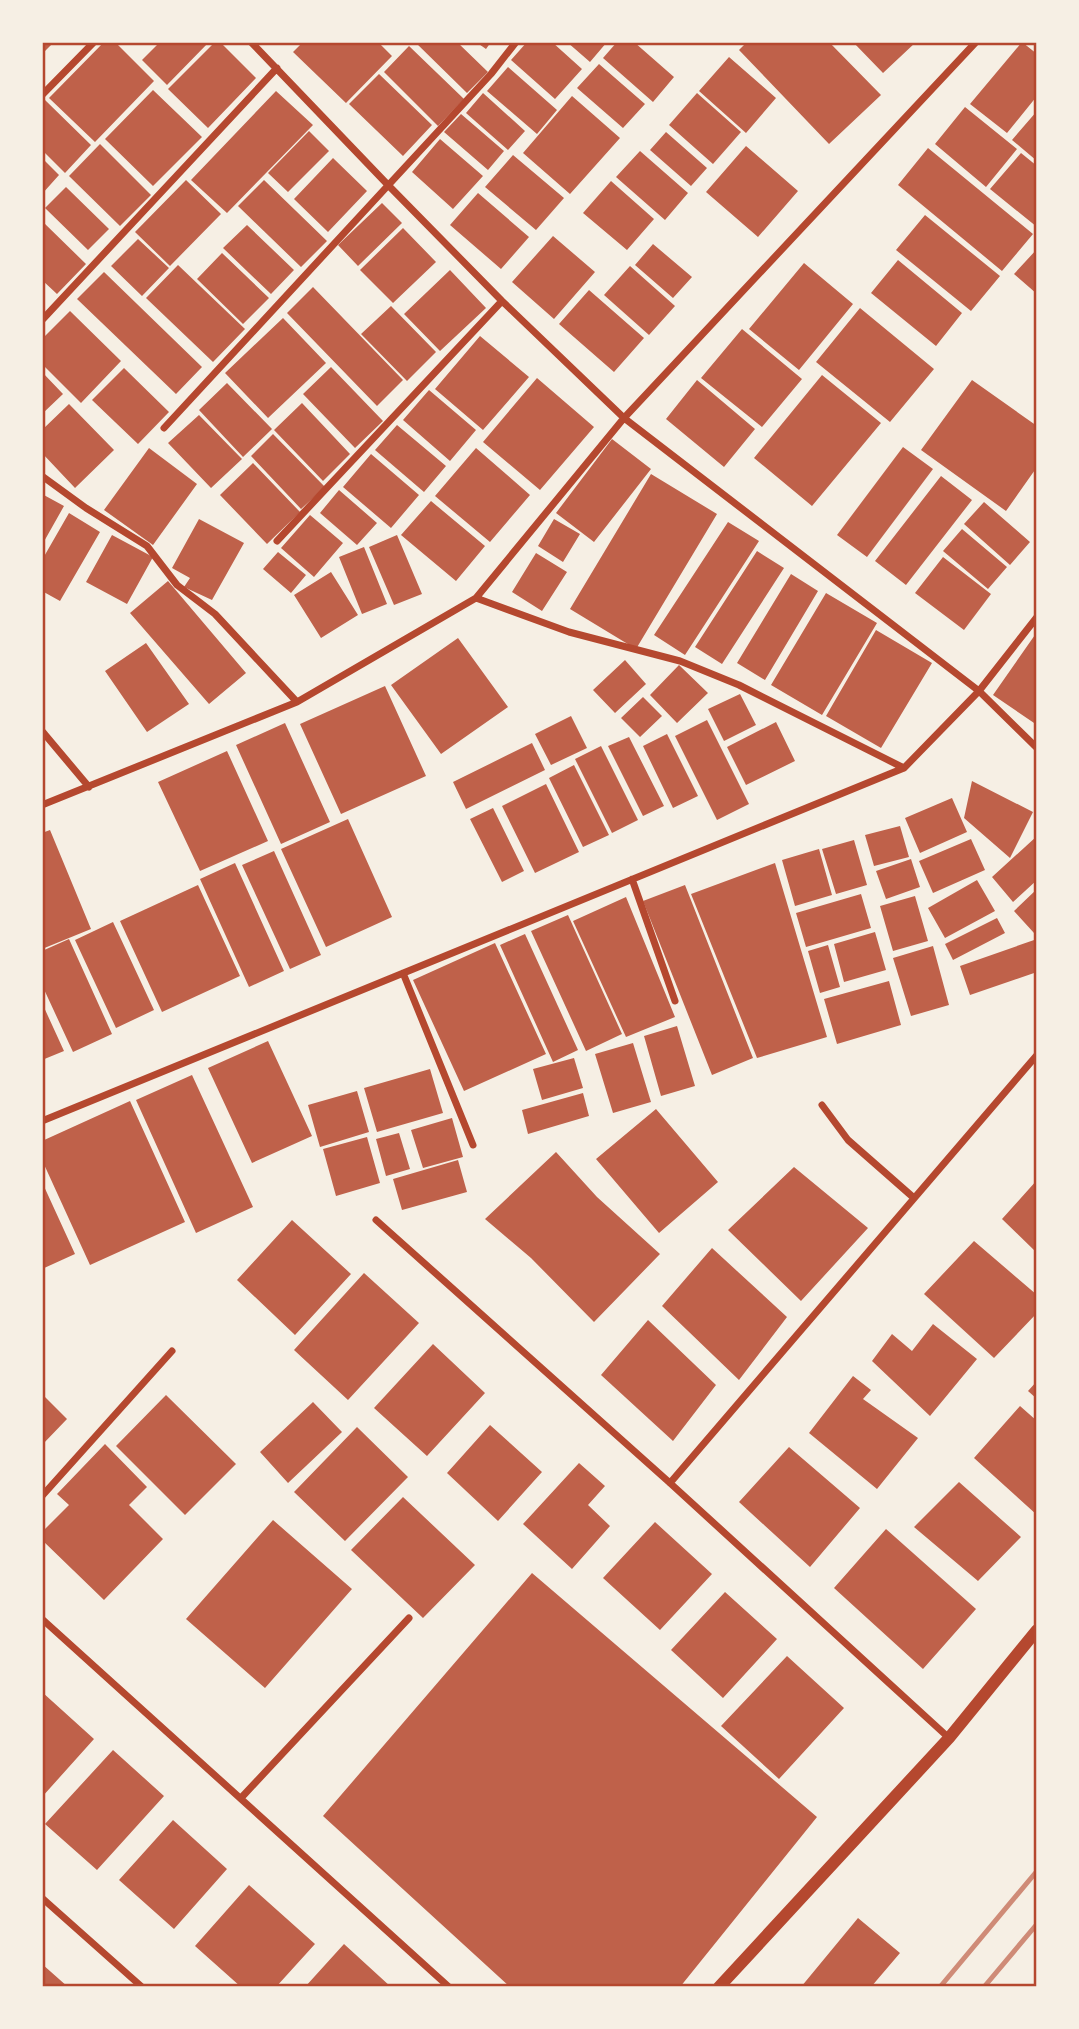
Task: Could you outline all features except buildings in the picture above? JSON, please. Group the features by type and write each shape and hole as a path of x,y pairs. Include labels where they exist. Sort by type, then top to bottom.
{"street":[{"path":"42,95 94,42"},
{"path":"251,42 502,300 624,418 979,691 1037,748"},
{"path":"164,428 491,74 516,42"},
{"path":"42,805 297,702 476,598 624,418 976,42"},
{"path":"43,319 277,68"},
{"path":"278,541 502,300"},
{"path":"42,475 86,508 147,546 177,585 215,614 297,702"},
{"path":"476,598 569,632 692,666 739,685 904,768"},
{"path":"42,1121 904,768 979,691 1037,617"},
{"path":"42,731 89,787"},
{"path":"632,879 676,1001"},
{"path":"403,973 473,1145"},
{"path":"670,1483 1037,1055"},
{"path":"822,1105 848,1140 914,1198"},
{"path":"376,1220 949,1738"},
{"path":"42,1496 172,1351"},
{"path":"241,1798 409,1618"},
{"path":"42,1619 449,1987"},
{"path":"719,1987 949,1738 1037,1630"},
{"path":"42,1898 142,1987"}],"railway":[{"path":"940,1987 1037,1871"},
{"path":"984,1987 1037,1924"}]}
